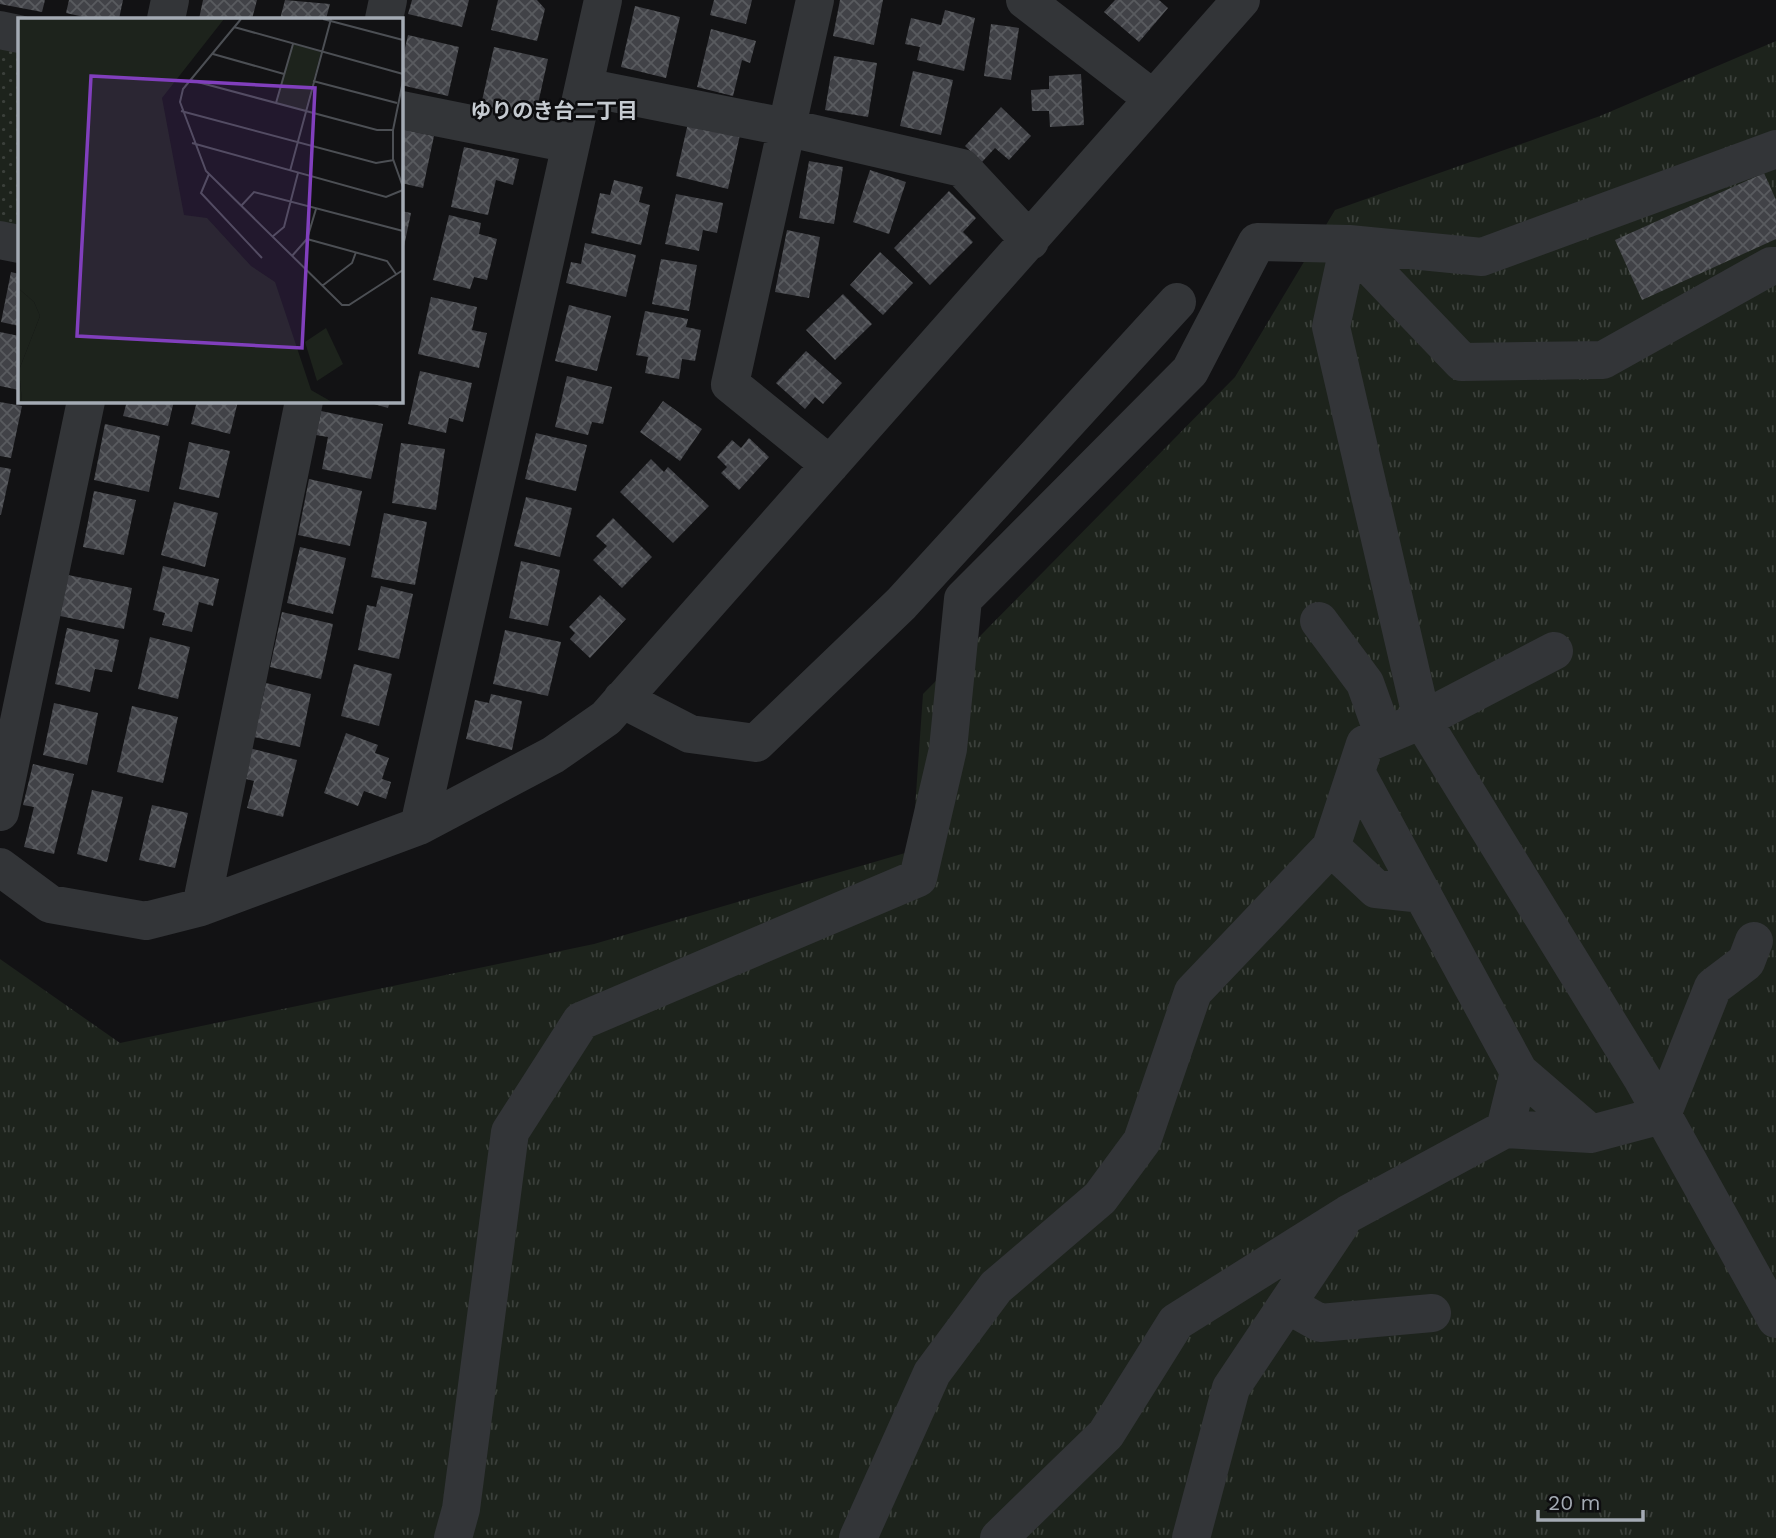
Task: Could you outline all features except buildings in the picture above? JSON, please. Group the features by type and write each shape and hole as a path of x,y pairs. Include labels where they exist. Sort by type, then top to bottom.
{"street":[{"path":"166,18 170,0"},
{"path":"384,18 388,0"},
{"path":"419,826 603,0"},
{"path":"815,0 730,384 830,465"},
{"path":"1029,0 1152,98"},
{"path":"0,867 50,904 146,922 201,907 419,826 553,755 606,718 1241,0"},
{"path":"0,30 18,34"},
{"path":"584,87 785,127 962,168 1030,241"},
{"path":"402,110 572,144"},
{"path":"453,1538 461,1509 510,1132 581,1021 918,878 948,749 963,599 1190,371 1257,242 1349,244 1482,257 1776,149"},
{"path":"0,240 18,244"},
{"path":"1349,244 1462,362 1603,360 1771,266 1776,266"},
{"path":"1349,244 1331,327 1422,720 1548,896 1662,1115 1776,1319"},
{"path":"622,699 690,734 755,743 901,604 1177,302"},
{"path":"0,813 86,402"},
{"path":"201,907 304,402"},
{"path":"1319,621 1365,683 1384,736"},
{"path":"858,1538 932,1373 996,1287 1100,1198 1142,1141 1193,992 1331,847 1365,744 1422,720 1554,651"},
{"path":"1356,772 1519,1072 1591,1134"},
{"path":"1331,847 1376,889 1423,894"},
{"path":"1662,1115 1713,987 1746,962 1754,941"},
{"path":"1505,1129 1519,1072"},
{"path":"999,1538 1106,1434 1176,1322 1348,1214 1505,1129 1591,1134 1662,1115"},
{"path":"1191,1538 1231,1388 1348,1214"},
{"path":"1289,1305 1320,1323 1432,1313"}],"green space":[{"path":"0,30 18,34 18,244 0,240"},
{"path":"1776,41 1776,1538 0,1538 0,959 120,1043 594,944 912,851 923,694 1235,377 1335,210 1600,116"}],"district":[{"name":"ゆりのき台二丁目","path":"554,110"}]}
